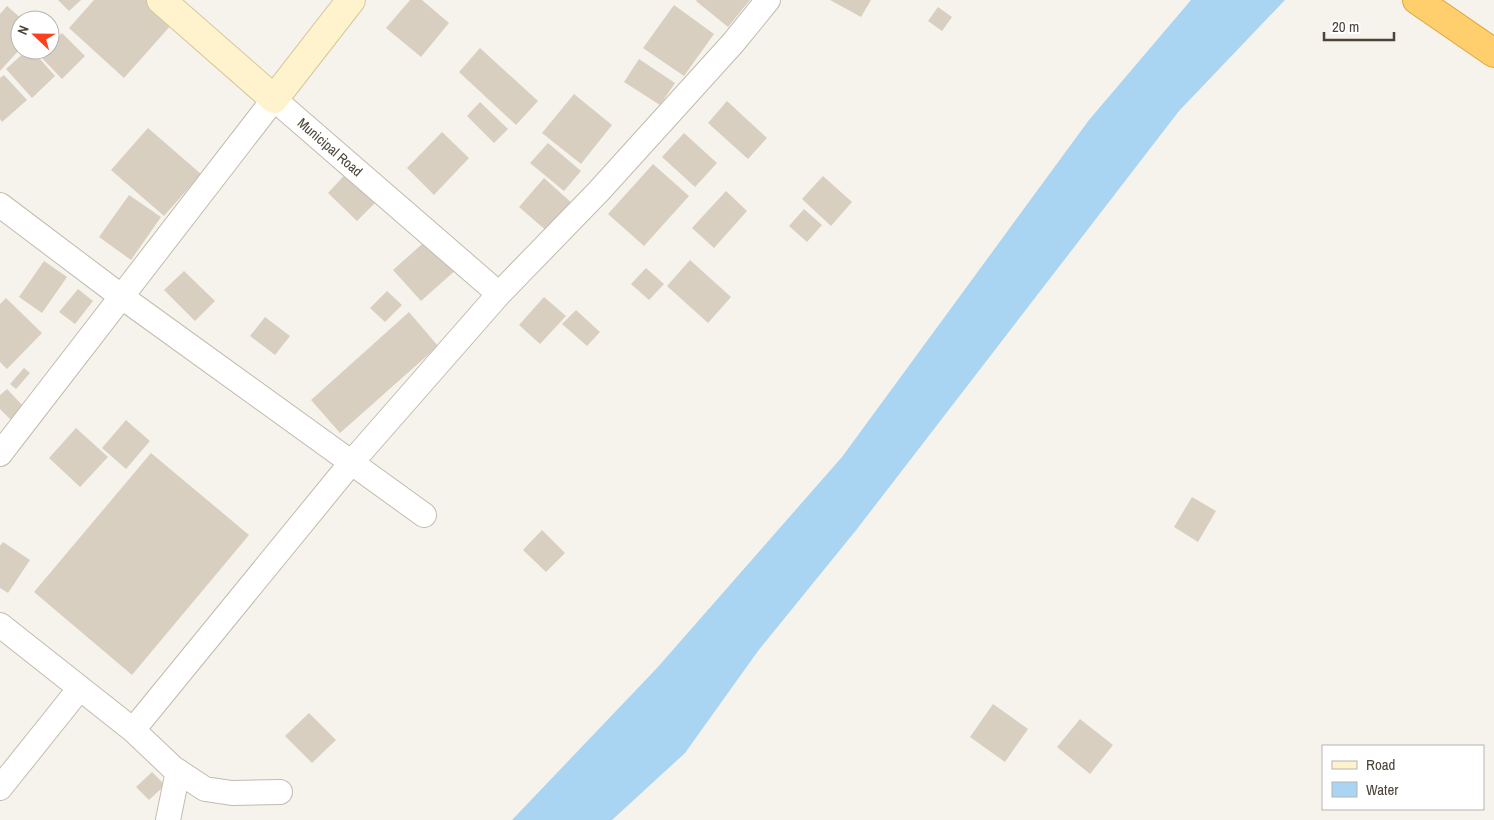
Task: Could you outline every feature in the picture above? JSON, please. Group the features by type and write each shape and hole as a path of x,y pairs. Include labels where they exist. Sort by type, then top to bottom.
{"highway":[{"path":"1425,6 1494,53"}],"street":[{"name":"Municipal Road","path":"161,0 499,294"},
{"path":"0,454 351,0"},
{"path":"133,730 351,462 499,294 598,191 733,43 768,0"},
{"path":"0,205 122,297 424,515"},
{"path":"0,625 133,730 178,771 206,788 232,793 280,792"},
{"path":"0,788 80,688"},
{"path":"168,820 178,771"}],"water":[{"path":"1191,0 1285,0 1179,111 857,529 758,651 685,753 612,820 512,820 657,668 842,457 1089,120"}],"building":[{"path":"58,0 81,0 69,11"},
{"path":"94,0 146,0 172,24 124,78 69,28"},
{"path":"410,0 422,0 449,23 421,57 386,28"},
{"path":"697,0 750,0 728,27"},
{"path":"830,0 871,0 861,17"},
{"path":"674,5 714,34 684,76 643,48"},
{"path":"7,6 12,10 10,10 10,60 0,71 0,14"},
{"path":"938,7 952,17 942,31 928,21"},
{"path":"62,33 85,56 62,79 44,60 60,60 60,35"},
{"path":"480,48 538,101 516,125 459,72"},
{"path":"639,59 675,83 660,105 624,82"},
{"path":"16,60 41,60 55,76 32,98 6,69"},
{"path":"4,75 27,100 2,122 0,119 0,78"},
{"path":"574,94 612,125 581,164 542,133"},
{"path":"727,101 767,138 748,159 708,123"},
{"path":"480,102 508,129 494,143 467,116"},
{"path":"148,128 201,174 164,216 111,170"},
{"path":"442,132 469,158 434,195 407,168"},
{"path":"684,133 717,163 695,187 662,157"},
{"path":"548,143 581,171 564,191 530,163"},
{"path":"653,164 689,196 644,246 608,214"},
{"path":"352,167 382,196 357,221 328,193"},
{"path":"823,176 852,202 831,226 802,199"},
{"path":"544,178 574,205 549,233 519,207"},
{"path":"726,191 747,211 714,248 692,228"},
{"path":"129,195 161,217 131,260 99,237"},
{"path":"804,209 822,225 807,242 789,226"},
{"path":"430,237 457,269 421,301 393,270"},
{"path":"690,260 731,297 708,323 667,286"},
{"path":"44,261 67,277 42,313 19,297"},
{"path":"646,268 664,284 649,300 631,284"},
{"path":"184,271 215,301 195,321 164,290"},
{"path":"78,289 93,301 75,324 59,312"},
{"path":"387,291 402,305 385,322 370,308"},
{"path":"544,297 566,316 540,344 519,325"},
{"path":"6,298 42,333 7,369 0,362 0,304"},
{"path":"576,310 600,332 587,346 562,324"},
{"path":"409,312 438,346 340,433 311,400"},
{"path":"265,317 290,336 275,355 250,336"},
{"path":"24,368 30,373 16,389 10,384"},
{"path":"7,389 24,407 11,420 0,409 0,395"},
{"path":"126,420 150,441 126,469 102,448"},
{"path":"76,428 108,457 80,487 49,458"},
{"path":"151,453 249,535 132,675 34,592"},
{"path":"1192,497 1216,511 1198,542 1174,527"},
{"path":"542,530 565,553 546,572 523,550"},
{"path":"3,542 30,560 8,593 0,588 0,546"},
{"path":"993,704 1028,729 1005,762 970,737"},
{"path":"309,713 336,740 312,763 285,736"},
{"path":"1080,719 1113,745 1090,774 1057,747"},
{"path":"152,772 165,785 149,800 136,787"}]}
